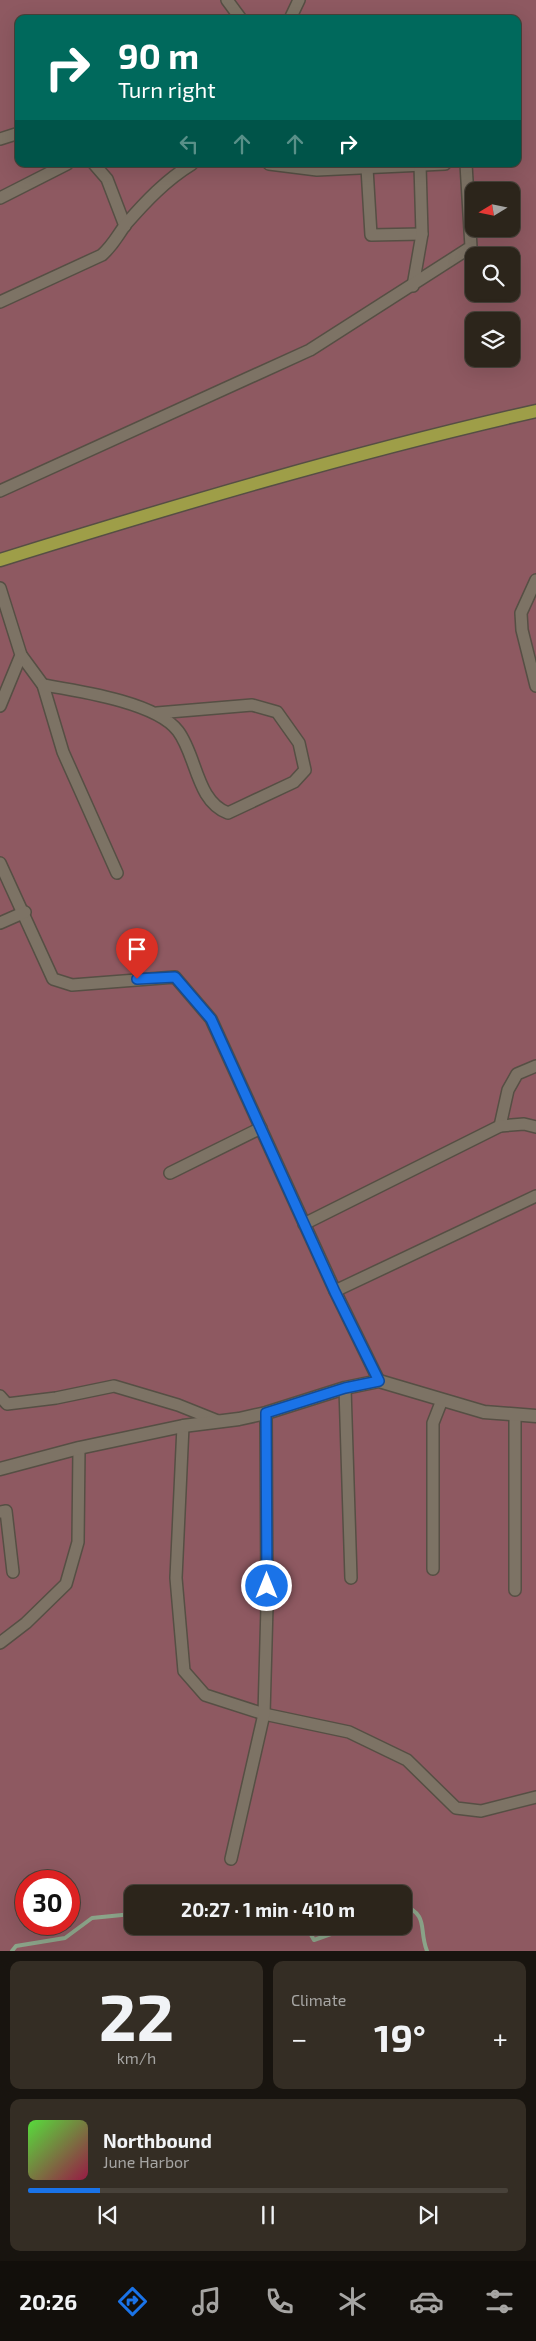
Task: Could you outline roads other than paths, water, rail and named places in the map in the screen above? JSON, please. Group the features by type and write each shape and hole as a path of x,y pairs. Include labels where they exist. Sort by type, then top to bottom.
{"main road":[{"path":"0,560 224,492 431,435 536,411"}],"street":[{"path":"227,0 239,15"},
{"path":"292,15 299,0"},
{"path":"0,139 15,134"},
{"path":"0,198 61,167"},
{"path":"97,167 107,179 125,226"},
{"path":"0,302 102,255 114,244 125,226 170,178 187,167"},
{"path":"365,167 371,235 422,234"},
{"path":"413,286 422,234 420,167"},
{"path":"0,492 310,350 413,286 471,247 466,167"},
{"path":"536,580 521,613 522,630 536,686"},
{"path":"0,588 21,655 43,685 63,752 117,873"},
{"path":"0,706 21,655"},
{"path":"43,685 98,695 157,714 178,731 208,797 216,808 228,813 294,782 306,770 299,743 277,712 252,706 157,714"},
{"path":"0,862 25,912 33,936 53,978 72,986 175,977 211,1019 335,1292 379,1381"},
{"path":"0,923 25,912"},
{"path":"500,1126 508,1090 517,1074 536,1066"},
{"path":"304,1224 500,1126 524,1124 536,1127"},
{"path":"170,1173 261,1128"},
{"path":"335,1292 536,1196"},
{"path":"0,1469 79,1448 183,1426 239,1420 345,1388 379,1381 484,1412 536,1416"},
{"path":"0,1396 7,1404 56,1398 114,1386 178,1405 218,1421"},
{"path":"345,1388 351,1578"},
{"path":"433,1569 433,1423 442,1400"},
{"path":"231,1859 264,1714 267,1606 266,1413"},
{"path":"515,1414 515,1590"},
{"path":"183,1426 176,1578 184,1671 205,1695 264,1714 349,1732 407,1760 456,1808 481,1811 536,1797"},
{"path":"0,1643 26,1623 66,1584 78,1542 79,1448"},
{"path":"0,1512 6,1511 5,1550 13,1572"}],"waterway":[{"path":"412,1910 422,1923 424,1943 427,1951"},
{"path":"12,1951 16,1946 65,1938 92,1918 124,1915"},
{"path":"311,1935 314,1940 328,1935"}]}
